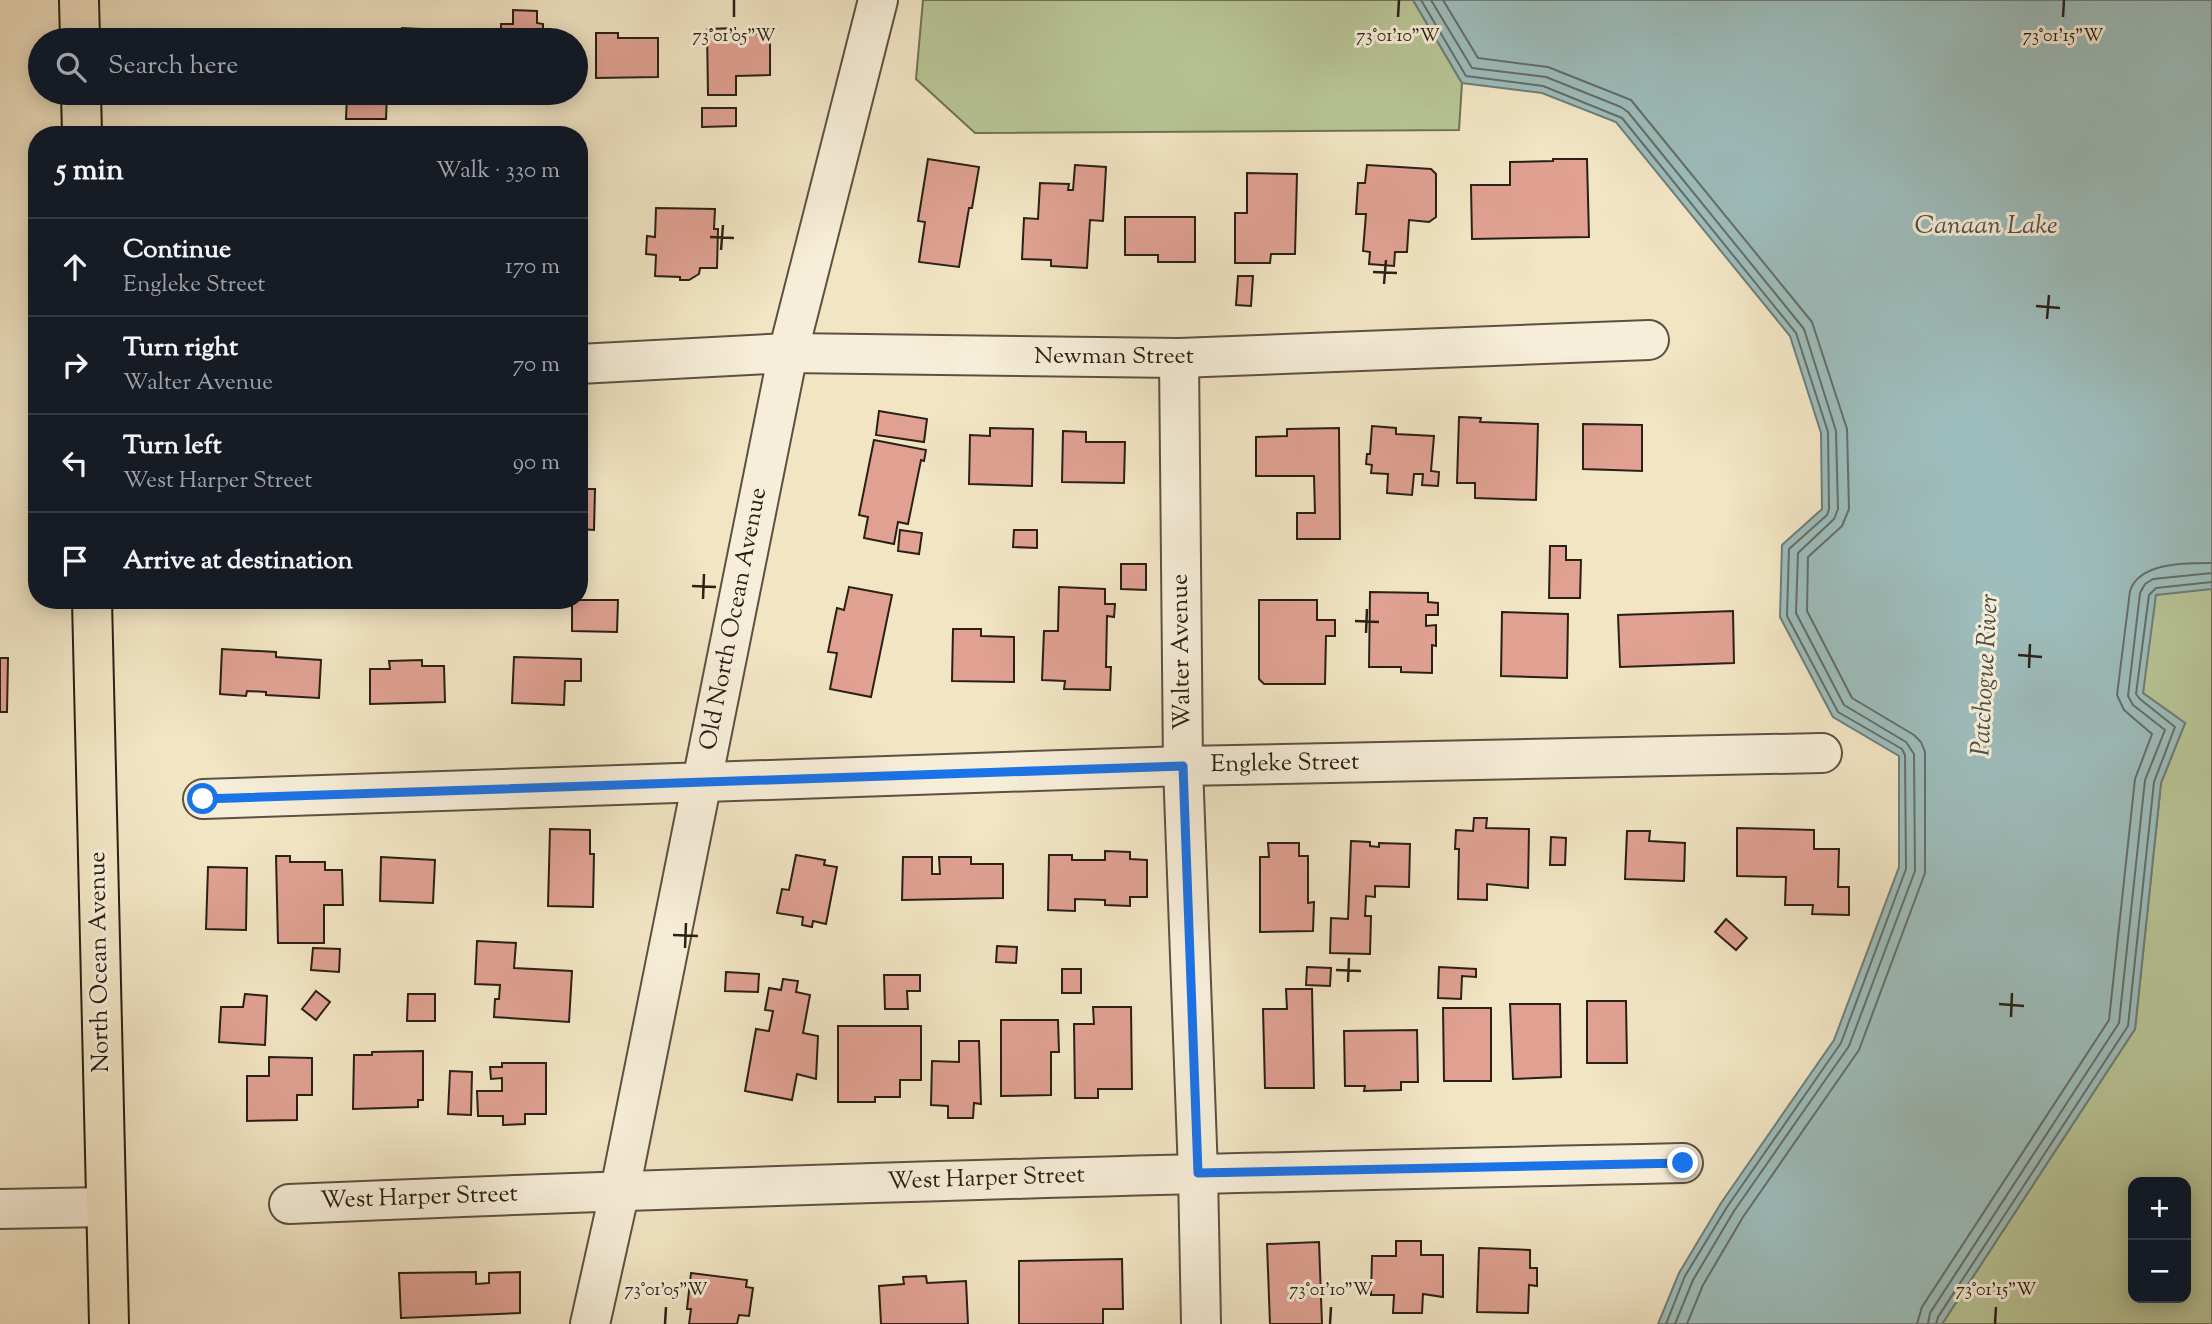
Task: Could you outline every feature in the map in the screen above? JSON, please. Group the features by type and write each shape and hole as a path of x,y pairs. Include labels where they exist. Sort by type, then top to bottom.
{"main road":[{"path":"79,0 80,28"},
{"path":"81,105 82,126"},
{"name":"North Ocean Avenue","path":"92,609 109,1324"}],"street":[{"name":"Old North Ocean Avenue","path":"590,1324 620,1190 788,353 878,0"},
{"name":"Newman Street","path":"588,364 788,353 1179,358 1649,340"},
{"name":"Walter Avenue","path":"1179,358 1183,766 1201,1324"},
{"name":"Engleke Street","path":"203,799 1183,766 1822,753"},
{"name":"West Harper Street","path":"289,1204 620,1190 1198,1173 1683,1163"},
{"path":"0,1209 106,1207"}],"green space":[{"path":"923,0 1413,0 1462,83 1459,130 975,133 916,79"},
{"path":"2212,0 2212,1324 1942,1324 2135,1029 2161,783 2185,723 2143,693"}],"water":[{"name":"Canaan Lake","path":"1413,0 2212,0 2212,589 2156,595 2143,693 2185,723 2161,783 2135,1029 1942,1324 1658,1324 1679,1273 1721,1203 1834,1040 1899,867 1899,756 1833,717 1780,617 1782,545 1822,509 1821,433 1790,336 1616,122 1542,93 1462,83"}],"building":[{"path":"513,10 537,11 537,23 543,24 543,28 501,28 501,24 513,24"},
{"path":"735,28 735,34 770,34 770,75 736,76 736,95 708,95 707,29"},
{"path":"596,33 618,33 618,38 658,38 658,77 596,78"},
{"path":"347,105 387,105 386,119 346,119"},
{"path":"702,108 736,108 736,126 702,127"},
{"path":"928,159 979,167 959,267 919,262 925,222 918,221"},
{"path":"1587,159 1589,237 1472,239 1471,185 1510,185 1510,162"},
{"path":"1075,165 1106,167 1103,221 1090,220 1087,268 1051,266 1051,260 1022,259 1024,218 1038,219 1040,183 1069,184 1068,190 1073,190"},
{"path":"1367,165 1431,169 1436,174 1436,217 1429,222 1409,220 1407,252 1395,252 1394,266 1369,264 1370,252 1363,251 1366,214 1356,214 1358,183 1365,183"},
{"path":"1247,173 1297,174 1295,254 1271,254 1270,263 1235,263 1235,213 1247,213"},
{"path":"656,208 715,209 714,229 718,229 717,268 700,268 699,274 689,280 655,276 656,255 646,254 647,236 655,237"},
{"path":"1125,217 1195,217 1195,262 1158,262 1158,255 1125,255"},
{"path":"1238,276 1253,276 1251,306 1236,305"},
{"path":"879,411 927,419 924,442 876,435"},
{"path":"1459,417 1481,418 1480,422 1538,424 1536,500 1475,498 1475,483 1457,483"},
{"path":"1583,424 1642,425 1642,471 1583,469"},
{"path":"1372,426 1396,428 1396,434 1434,436 1431,471 1439,472 1438,486 1422,485 1423,474 1414,474 1412,495 1387,493 1388,474 1371,473 1372,465 1366,464 1367,454 1370,454"},
{"path":"990,428 1033,429 1032,486 969,484 970,435 990,436"},
{"path":"1339,428 1340,539 1297,539 1297,513 1315,513 1314,476 1256,476 1256,437 1287,436 1287,429"},
{"path":"1063,431 1086,432 1086,442 1125,442 1124,483 1062,482"},
{"path":"874,440 926,450 924,461 921,460 908,524 898,522 894,544 864,538 868,517 859,515"},
{"path":"588,489 595,489 594,530 588,530"},
{"path":"900,530 922,533 919,554 898,551"},
{"path":"1014,530 1037,530 1037,548 1013,547"},
{"path":"1550,546 1566,546 1566,560 1581,560 1580,598 1549,598"},
{"path":"1121,564 1146,564 1146,590 1121,589"},
{"path":"849,587 892,595 871,697 830,689 837,653 828,652 837,608 844,610"},
{"path":"1059,587 1105,589 1105,604 1115,604 1114,617 1107,616 1106,667 1111,667 1110,690 1064,689 1065,681 1042,680 1044,631 1058,631"},
{"path":"1370,592 1428,593 1428,602 1438,603 1438,615 1426,615 1426,626 1436,625 1436,646 1432,645 1432,673 1401,672 1401,667 1369,667"},
{"path":"588,600 618,600 617,632 572,631 572,609 588,609"},
{"path":"1259,600 1317,600 1317,620 1335,620 1335,636 1326,636 1325,684 1264,684 1259,679"},
{"path":"1733,611 1734,663 1620,667 1618,615"},
{"path":"1502,612 1568,614 1567,678 1501,676"},
{"path":"953,629 981,629 981,636 1014,637 1014,682 952,681"},
{"path":"222,649 276,652 276,657 321,660 319,698 266,695 266,692 247,691 246,696 220,694"},
{"path":"514,657 581,659 581,681 565,681 564,705 512,703"},
{"path":"0,658 8,658 7,712 0,712"},
{"path":"422,660 422,666 444,666 445,702 370,704 370,669 390,669 389,661"},
{"path":"1474,818 1487,818 1486,828 1529,829 1528,888 1487,884 1487,900 1458,899 1459,849 1455,849 1456,830 1473,831"},
{"path":"1737,828 1814,830 1814,849 1839,849 1838,887 1849,887 1849,915 1812,914 1813,905 1785,905 1786,877 1737,876"},
{"path":"550,829 590,830 590,854 594,854 593,907 548,906"},
{"path":"1627,831 1650,831 1649,841 1685,843 1684,881 1625,879"},
{"path":"1551,837 1566,838 1565,865 1550,865"},
{"path":"1351,841 1370,842 1370,846 1379,847 1379,843 1410,844 1409,887 1375,886 1375,897 1366,896 1365,916 1371,916 1370,954 1330,953 1331,918 1348,919"},
{"path":"1268,843 1299,843 1299,856 1308,856 1308,903 1314,902 1313,931 1260,932 1260,857 1269,857"},
{"path":"1105,851 1130,852 1130,859 1147,860 1147,897 1130,897 1130,906 1105,905 1105,900 1075,899 1075,911 1048,910 1049,855 1072,855 1072,860 1105,860"},
{"path":"796,855 825,860 824,865 837,867 826,924 813,921 812,927 802,925 803,917 777,913 782,889 789,890"},
{"path":"276,856 290,856 290,862 325,862 325,870 342,870 343,905 324,905 324,943 278,943"},
{"path":"381,857 435,860 433,903 380,901"},
{"path":"903,857 932,857 932,874 940,874 939,857 971,857 971,864 1003,864 1003,898 902,900"},
{"path":"208,867 247,868 246,930 206,929"},
{"path":"1726,919 1747,938 1736,950 1715,932"},
{"path":"477,941 516,943 514,968 572,971 569,1022 494,1017 495,999 499,999 500,985 475,984"},
{"path":"997,946 1017,947 1016,963 996,962"},
{"path":"313,948 340,949 339,972 311,970"},
{"path":"1307,967 1331,968 1330,986 1306,985"},
{"path":"1439,967 1476,969 1476,977 1462,976 1461,999 1438,998"},
{"path":"1062,969 1081,969 1081,993 1062,993"},
{"path":"726,972 759,974 758,992 725,991"},
{"path":"884,975 920,975 920,991 907,991 908,1009 885,1009"},
{"path":"783,979 798,981 796,992 810,995 803,1033 818,1036 816,1079 797,1074 792,1100 745,1091 756,1029 769,1031 773,1011 765,1010 769,988 781,990"},
{"path":"1286,989 1312,989 1314,1088 1265,1088 1263,1009 1287,1009"},
{"path":"316,991 330,1002 316,1020 302,1009"},
{"path":"245,994 267,996 265,1045 219,1042 221,1007 243,1007"},
{"path":"408,994 435,994 435,1021 407,1021"},
{"path":"1587,1001 1626,1001 1627,1063 1587,1063"},
{"path":"1510,1004 1560,1004 1561,1077 1513,1079"},
{"path":"1093,1007 1131,1007 1132,1089 1098,1089 1098,1098 1075,1098 1074,1024 1094,1024"},
{"path":"1443,1008 1491,1008 1491,1081 1444,1081"},
{"path":"1001,1020 1058,1020 1059,1052 1051,1052 1051,1095 1001,1096"},
{"path":"838,1026 921,1026 921,1080 900,1080 900,1097 875,1097 875,1102 838,1102"},
{"path":"1417,1030 1418,1082 1401,1082 1401,1090 1364,1091 1365,1086 1345,1086 1344,1031"},
{"path":"959,1041 979,1041 981,1104 974,1103 973,1118 948,1118 948,1106 931,1105 932,1061 959,1062"},
{"path":"423,1051 423,1100 418,1100 418,1107 353,1109 354,1055"},
{"path":"269,1057 312,1058 312,1095 297,1095 297,1120 247,1121 247,1076 269,1076"},
{"path":"502,1063 546,1063 546,1114 525,1114 525,1124 503,1125 503,1116 478,1116 477,1091 502,1091 502,1078 491,1079 490,1067 502,1067"},
{"path":"450,1071 472,1072 471,1115 448,1114"},
{"path":"1396,1241 1421,1241 1421,1255 1443,1255 1443,1297 1423,1294 1422,1313 1393,1313 1394,1295 1371,1295 1372,1256 1396,1256"},
{"path":"1319,1242 1322,1324 1270,1324 1267,1244"},
{"path":"1479,1248 1530,1250 1530,1268 1537,1268 1537,1286 1529,1285 1528,1313 1477,1312"},
{"path":"1122,1259 1123,1309 1103,1309 1103,1324 1019,1324 1019,1261"},
{"path":"476,1272 476,1284 489,1283 489,1273 520,1272 520,1313 401,1318 399,1273"},
{"path":"691,1273 747,1280 746,1287 753,1288 749,1316 739,1315 737,1324 689,1324 691,1309 687,1309"},
{"path":"926,1276 927,1283 966,1281 968,1324 881,1324 879,1286 904,1284 903,1277"}],"route":[{"path":"203,799 1183,766 1198,1173 1683,1163"}],"water label":[{"name":"Patchogue River","path":"1986,675"}]}
